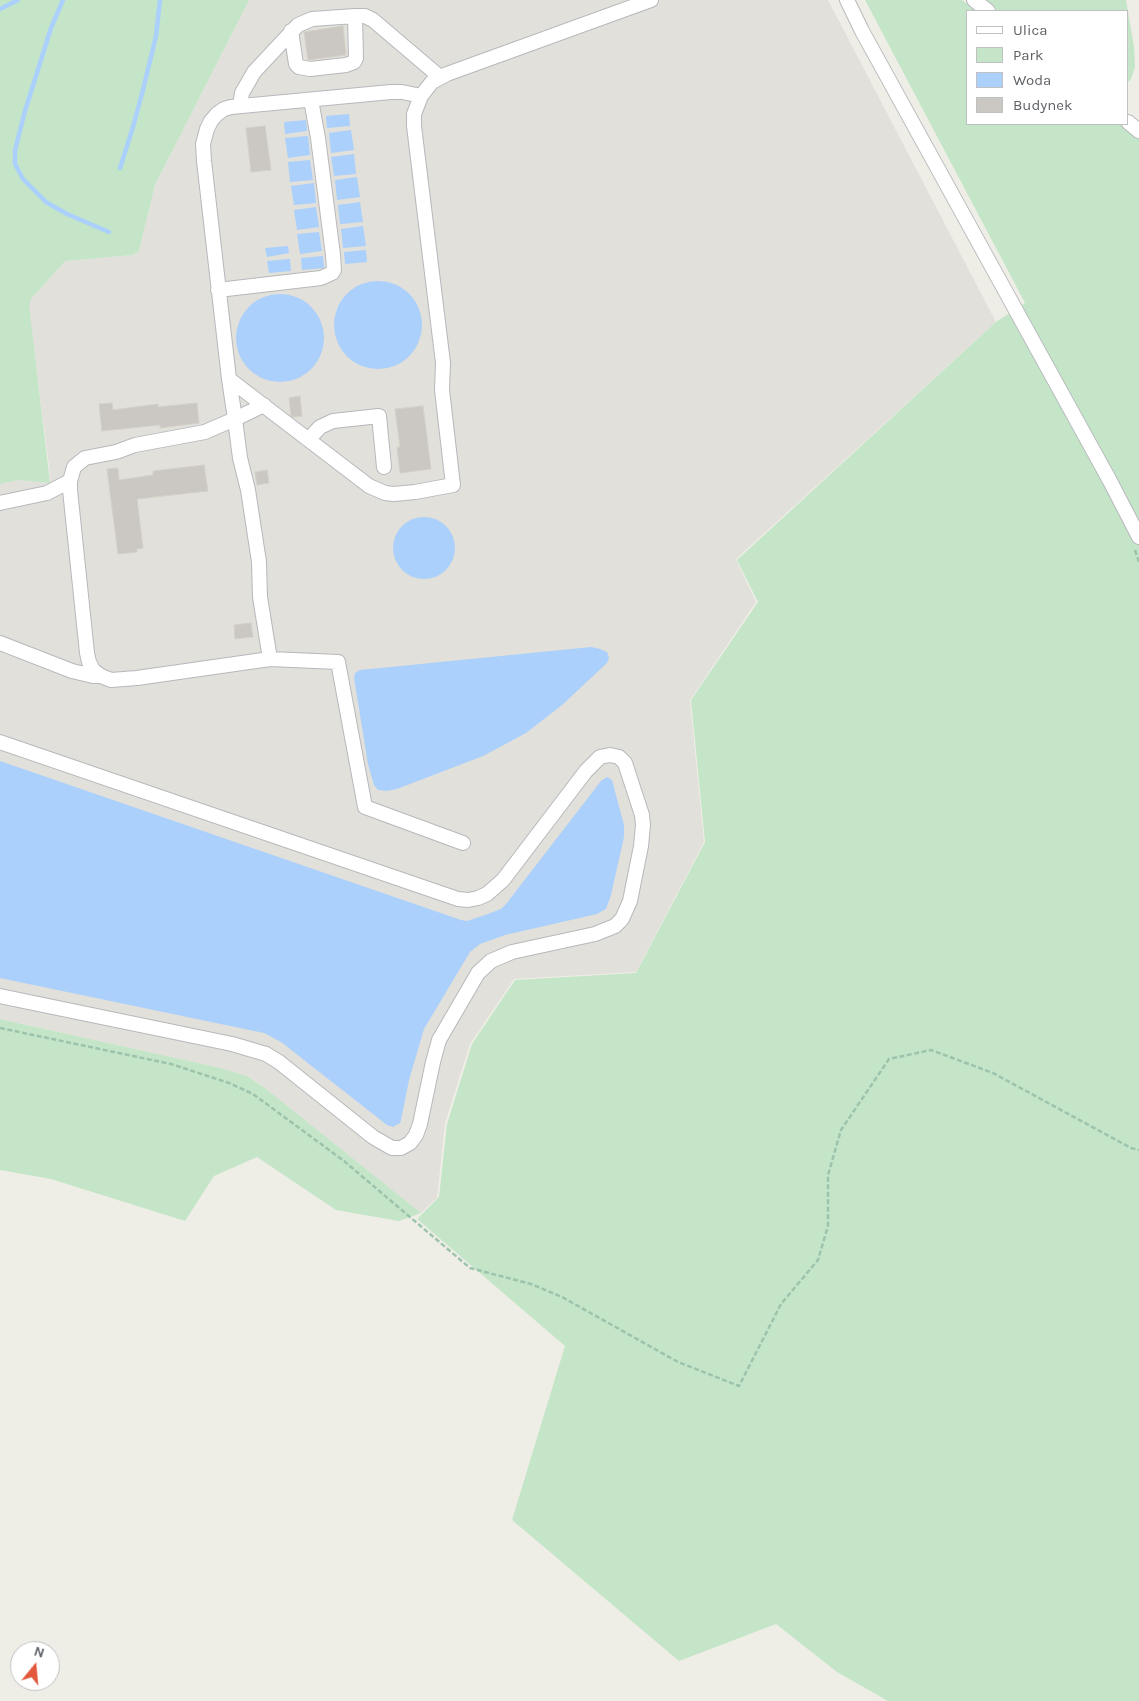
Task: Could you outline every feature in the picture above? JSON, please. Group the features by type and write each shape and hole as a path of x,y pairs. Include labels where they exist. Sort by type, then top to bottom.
{"street":[{"path":"229,379 309,438 369,486 385,493 405,494 453,485 442,390 443,363 414,126 414,114 421,96 432,82 440,77 651,0"},
{"path":"847,0 862,31 1139,537"},
{"path":"974,0 987,10"},
{"path":"292,31 296,64 299,67 310,69 346,65 354,62 356,58 355,16"},
{"path":"240,106 242,93 250,78 298,25 312,19 365,16 373,20 440,77"},
{"path":"270,659 260,597 259,562 248,490 240,458 218,290 203,144 207,129 217,114 224,109 240,106 402,92 421,96"},
{"path":"218,290 321,278 329,276 334,270 318,138 311,100"},
{"path":"1129,123 1139,131"},
{"path":"100,676 93,670 87,653 70,481 74,467 85,458 116,452 144,443 200,434 264,405"},
{"path":"309,438 320,427 333,421 379,416 384,467"},
{"path":"0,503 47,493 70,481"},
{"path":"0,643 72,671 112,680 270,659 338,662 365,807 463,843"},
{"path":"0,742 458,899 478,898 487,894 503,880 586,771 600,757 619,757 625,763 642,815 643,825 641,846 630,901 622,919 615,926 595,934 512,952 491,961 478,973 439,1040 420,1124 416,1135 410,1143 401,1148 392,1148 374,1137 279,1062 266,1054 232,1044 0,996"}],"path":[{"path":"0,1028 171,1064 229,1083 253,1094 344,1161 470,1268 531,1284 562,1297 678,1362 739,1386 782,1304 818,1260 828,1226 828,1175 841,1130 889,1059 932,1050 993,1073 1131,1148 1139,1150"}],"shaded area":[{"path":"249,0 828,0 996,322 736,559 756,602 690,700 704,842 636,972 514,979 470,1044 445,1123 437,1198 421,1213 265,1088 247,1076 221,1068 0,1019 0,484 18,480 50,483 28,305 31,299 65,261 133,255 139,251 155,185"}],"green space":[{"path":"0,0 249,0 155,185 139,251 133,255 65,261 31,299 29,305 50,483 18,480 0,484"},
{"path":"865,0 962,0 975,10 966,10 966,125 1120,125 1139,138 1139,1701 888,1701 837,1672 776,1624 679,1661 512,1520 565,1346 417,1219 439,1197 447,1124 472,1044 515,980 636,973 705,842 691,700 758,602 737,560 996,322 1025,303"},
{"path":"984,0 1126,0 1128,10 997,10"},
{"path":"1129,18 1135,67 1129,81"},
{"path":"0,1019 221,1068 247,1076 265,1088 421,1213 399,1221 336,1210 257,1157 214,1176 185,1221 51,1179 0,1170"}],"water":[{"path":"349,114 350,126 327,128 326,116"},
{"path":"306,120 307,131 285,134 284,122"},
{"path":"351,130 354,150 331,153 329,133"},
{"path":"308,136 310,155 288,158 285,138"},
{"path":"354,154 356,174 334,176 331,157"},
{"path":"310,160 313,180 290,182 288,162"},
{"path":"357,177 360,197 337,200 335,180"},
{"path":"314,183 316,203 294,205 291,186"},
{"path":"360,202 363,222 340,224 338,205"},
{"path":"316,207 319,227 297,230 294,210"},
{"path":"363,226 366,246 343,248 341,229"},
{"path":"319,232 322,251 300,254 297,234"},
{"path":"288,246 289,253 267,257 265,248"},
{"path":"366,250 367,262 345,264 344,252"},
{"path":"323,256 324,268 302,270 301,258"},
{"path":"290,259 291,271 269,273 267,261"},
{"path":"378,281 395,285 409,294 418,308 422,325 418,342 409,356 395,365 378,369 361,365 347,356 338,342 334,325 338,308 347,294 361,285"},
{"path":"280,294 297,298 311,307 320,321 324,338 320,355 311,369 297,378 280,382 263,378 249,369 240,355 236,338 240,321 249,307 263,298"},
{"path":"424,517 436,519 446,526 453,536 455,548 453,560 446,570 436,577 424,579 412,577 402,570 395,560 393,548 395,536 402,526 412,519"},
{"path":"591,647 607,652 609,658 607,663 562,705 526,733 483,756 397,789 378,790 374,785 368,764 354,678 355,673 360,670"},
{"path":"0,761 467,921 501,909 506,904 601,781 607,777 612,780 624,825 624,837 606,909 597,914 505,935 480,944 470,952 424,1029 409,1080 401,1120 400,1123 393,1127 387,1125 281,1042 264,1033 0,978"}],"building":[{"path":"343,26 346,55 308,60 304,32"},
{"path":"265,126 271,170 251,172 246,128"},
{"path":"300,396 302,416 293,417 291,416 289,398"},
{"path":"112,403 113,410 158,404 158,407 197,403 199,423 160,428 160,425 102,431 99,404"},
{"path":"423,406 431,469 400,473 397,447 400,447 395,409"},
{"path":"204,465 208,491 137,499 143,548 137,549 137,552 118,554 107,469 118,468 119,480 153,475 153,471"},
{"path":"267,470 269,483 257,485 255,472"},
{"path":"251,623 253,637 235,639 234,625"}],"waterway":[{"path":"0,9 18,0"},
{"path":"63,0 51,28 25,111 15,150 15,164 23,179 46,202 67,214 109,232"},
{"path":"120,168 133,127 156,36 160,0"}]}
